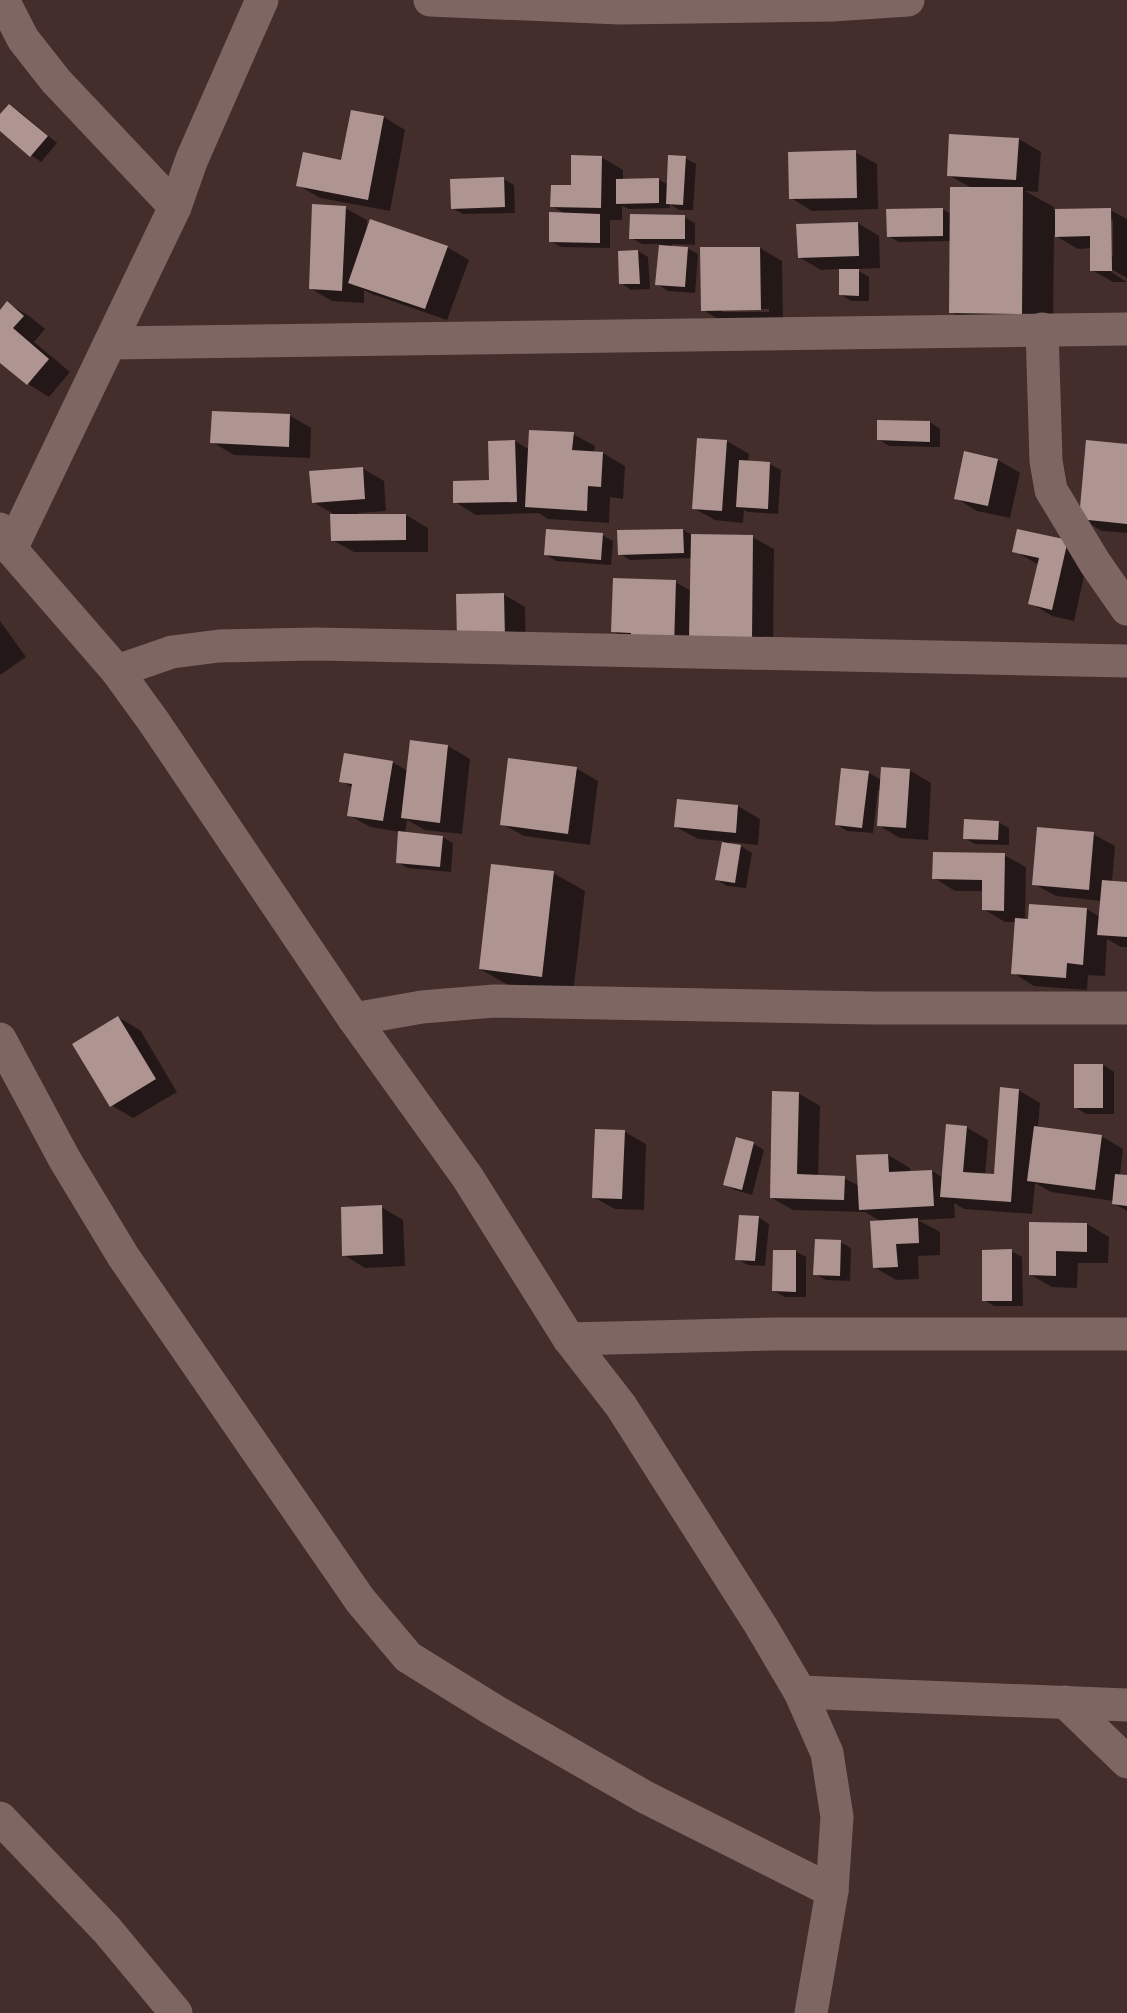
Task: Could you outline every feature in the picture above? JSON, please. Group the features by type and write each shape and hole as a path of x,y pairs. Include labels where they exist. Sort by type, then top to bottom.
{"street":[{"path":"3,0 23,39 56,81 176,207"},
{"path":"262,0 192,159 176,207 110,343 5,539 117,671 154,722 354,1019 468,1178 569,1339 621,1406 761,1626 800,1692 827,1753 837,1817 832,1891 811,2013"},
{"path":"430,0 620,8 832,4 908,0"},
{"path":"1041,329 1046,461 1051,490 1095,563 1127,609"},
{"path":"110,343 1127,329"},
{"path":"117,671 172,652 219,646 316,644 1127,661"},
{"path":"354,1019 422,1007 494,1001 874,1008 1127,1008"},
{"path":"0,1039 65,1160 123,1256 360,1600 408,1657 495,1711 645,1797 832,1891"},
{"path":"569,1339 775,1334 1127,1334"},
{"path":"800,1692 1127,1705"},
{"path":"1065,1702 1127,1762"},
{"path":"0,1818 107,1930 176,2013"}],"building":[{"path":"9,104 48,136 30,157 0,131 0,114"},
{"path":"351,110 384,116 368,200 296,186 303,152 341,160"},
{"path":"949,134 1019,138 1016,180 947,176"},
{"path":"856,150 857,198 789,199 788,152"},
{"path":"571,155 602,156 601,208 550,207 551,185 571,185"},
{"path":"668,155 686,156 683,205 666,204"},
{"path":"504,177 505,207 451,209 450,179"},
{"path":"659,178 659,203 616,204 616,179"},
{"path":"950,187 1023,187 1022,314 949,313"},
{"path":"312,204 346,206 342,291 309,289"},
{"path":"943,208 943,236 887,237 886,209"},
{"path":"1111,208 1112,271 1090,271 1090,236 1055,237 1055,209"},
{"path":"549,212 600,214 600,243 549,242"},
{"path":"630,214 685,215 685,239 629,239"},
{"path":"370,219 448,246 425,309 348,283"},
{"path":"858,222 859,256 798,258 796,224"},
{"path":"659,245 688,247 685,287 655,285"},
{"path":"700,247 760,247 761,310 701,311"},
{"path":"638,250 640,284 619,284 618,251"},
{"path":"839,269 859,269 859,296 839,295"},
{"path":"7,301 24,316 13,328 49,359 27,385 0,363 0,310"},
{"path":"212,411 290,414 289,447 210,443"},
{"path":"877,420 930,421 930,442 877,440"},
{"path":"529,430 574,432 572,450 603,452 601,487 588,486 587,511 525,507"},
{"path":"697,438 727,440 722,511 692,509"},
{"path":"515,440 517,502 453,503 453,481 489,480 488,441"},
{"path":"1086,440 1127,444 1127,524 1079,519"},
{"path":"964,451 998,459 988,506 954,499"},
{"path":"739,460 770,462 768,509 736,507"},
{"path":"363,467 365,499 312,503 309,471"},
{"path":"330,514 406,514 406,540 331,541"},
{"path":"546,529 603,533 601,560 544,555"},
{"path":"683,529 684,553 618,555 617,530"},
{"path":"1017,529 1068,540 1052,610 1028,604 1039,558 1012,552"},
{"path":"691,534 753,535 752,640 689,639"},
{"path":"613,578 676,580 674,647 631,645 631,633 611,632"},
{"path":"504,593 505,639 457,640 456,594"},
{"path":"410,740 448,745 440,823 401,818"},
{"path":"344,753 393,761 383,821 347,816 352,784 339,782"},
{"path":"508,758 577,767 568,834 500,825"},
{"path":"881,767 910,769 906,828 877,826"},
{"path":"841,768 869,771 862,828 835,825"},
{"path":"677,799 738,805 736,833 674,827"},
{"path":"964,819 999,821 998,840 963,839"},
{"path":"1037,827 1094,832 1089,890 1032,885"},
{"path":"398,831 443,836 440,867 396,863"},
{"path":"722,842 741,845 735,883 715,880"},
{"path":"933,852 1005,853 1004,911 982,910 982,880 932,879"},
{"path":"491,864 554,871 542,977 479,969"},
{"path":"1102,880 1127,882 1127,937 1097,935"},
{"path":"1029,904 1087,908 1083,965 1067,963 1066,978 1011,974 1015,918 1028,919"},
{"path":"118,1016 156,1079 110,1107 72,1044"},
{"path":"1074,1064 1103,1064 1103,1108 1074,1108"},
{"path":"1000,1087 1019,1089 1011,1202 940,1197 946,1124 967,1126 963,1172 994,1174"},
{"path":"772,1091 799,1092 797,1174 845,1176 844,1200 770,1198"},
{"path":"1034,1126 1102,1135 1095,1190 1027,1181"},
{"path":"595,1129 625,1130 622,1199 592,1198"},
{"path":"736,1137 754,1142 742,1190 723,1185"},
{"path":"888,1154 889,1172 932,1170 934,1206 859,1210 856,1155"},
{"path":"1115,1174 1127,1175 1127,1206 1112,1204"},
{"path":"382,1205 383,1254 342,1256 341,1207"},
{"path":"739,1215 759,1216 755,1261 735,1260"},
{"path":"918,1218 919,1243 896,1244 898,1267 873,1268 870,1221"},
{"path":"1029,1222 1087,1223 1087,1252 1056,1251 1056,1276 1029,1275"},
{"path":"815,1239 841,1240 840,1276 813,1275"},
{"path":"1012,1249 1012,1301 982,1301 982,1250"},
{"path":"773,1250 796,1250 796,1292 772,1291"}]}
